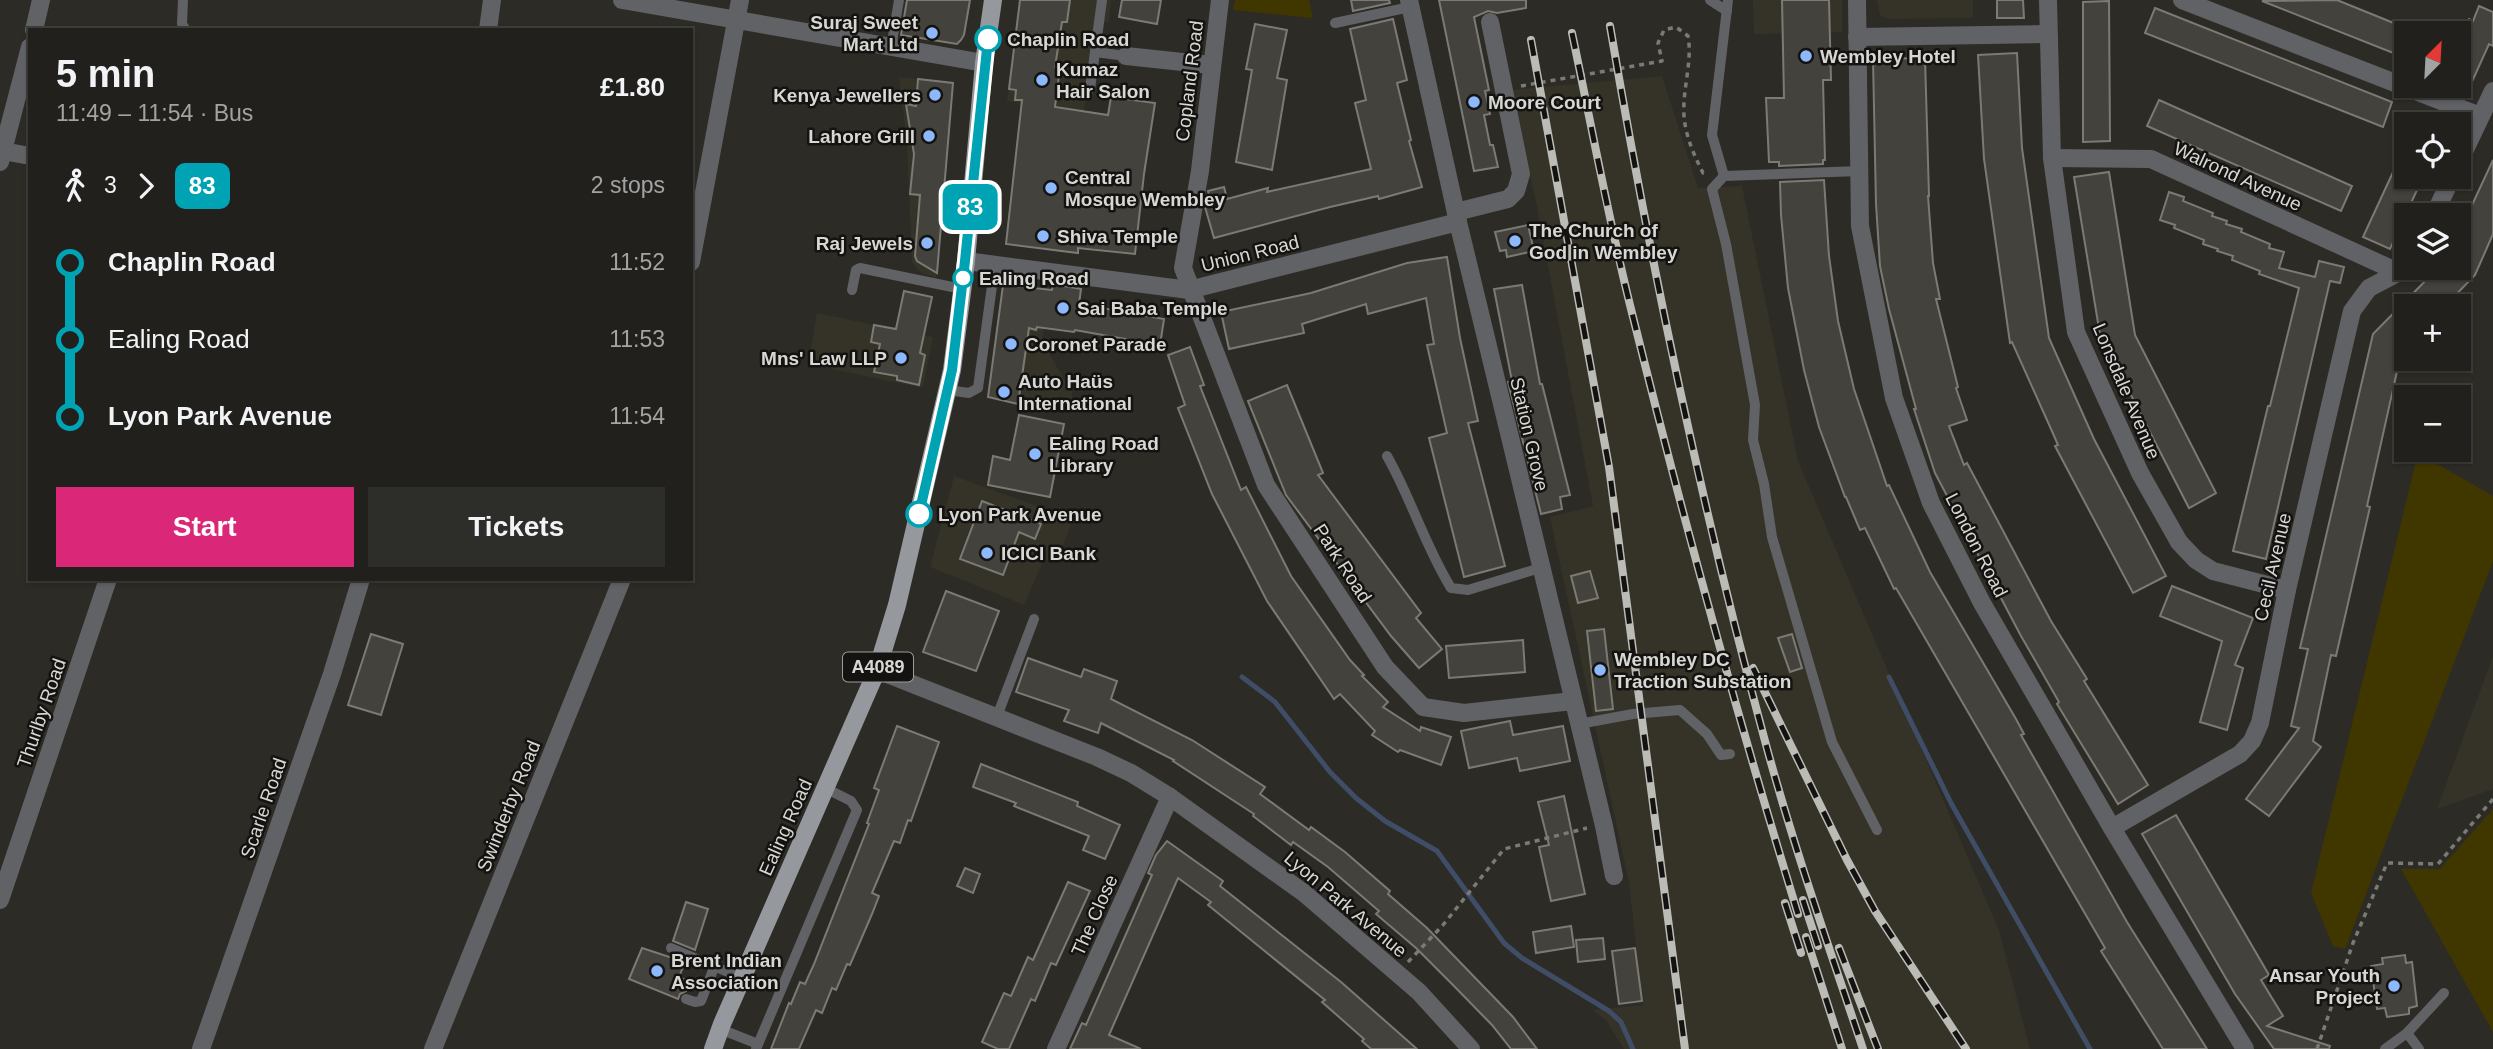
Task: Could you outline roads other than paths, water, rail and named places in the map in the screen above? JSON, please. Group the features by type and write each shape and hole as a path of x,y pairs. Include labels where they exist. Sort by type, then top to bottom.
{"main road":[{"name":"Ealing Road","path":"713,1049 877,670 897,605 947,390 962,289 984,63 993,0"}],"street":[{"path":"34,28 41,0"},
{"path":"488,28 492,0"},
{"path":"622,0 984,63"},
{"path":"693,251 740,0"},
{"name":"Copland Road","path":"1189,290 1183,268 1200,171 1220,0"},
{"name":"London Road","path":"1857,0 1860,226 1894,398 1930,503 1982,603 2112,828 2245,1049"},
{"name":"Lonsdale Avenue","path":"2048,0 2052,158 2076,331 2140,473 2179,542 2196,560 2213,571 2287,590"},
{"path":"2182,0 2480,116"},
{"name":"Station Grove","path":"1409,4 1614,876"},
{"name":"Union Road","path":"965,261 1189,290 1457,217 1508,199 1516,191 1521,174 1490,22"},
{"path":"1857,37 2048,34"},
{"path":"28,55 2,157 28,156"},
{"path":"1126,56 1211,65"},
{"path":"2471,136 2493,91"},
{"name":"Walrond Avenue","path":"2052,158 2151,159 2394,266"},
{"name":"Cecil Avenue","path":"2112,828 2241,754 2252,741 2260,723 2287,590 2352,311 2369,288 2394,275"},
{"name":"Park Road","path":"1189,290 1266,485 1385,667 1423,708 1464,713 1573,701"},
{"name":"Thurlby Road","path":"0,900 107,581"},
{"name":"Scarle Road","path":"201,1049 332,674 361,581"},
{"name":"Swinderby Road","path":"433,1049 621,581"},
{"name":"Lyon Park Avenue","path":"877,670 1097,757 1171,797 1304,893 1419,992 1471,1049"},
{"name":"The Close","path":"1056,1049 1171,797"}],"lane":[{"path":"183,0 182,24 185,28"},
{"path":"891,48 899,0"},
{"path":"1090,89 1102,0"},
{"path":"1710,0 1727,5 1712,135 1724,176"},
{"path":"1335,23 1409,4"},
{"path":"1095,52 1126,56"},
{"path":"1859,171 1724,176 1712,189 1726,244 1755,405 1753,440 1764,484 1772,537 1832,742 1877,830"},
{"path":"947,390 969,393 978,388 995,264"},
{"path":"852,290 856,270 860,268 962,289"},
{"path":"1387,456 1399,476 1438,568 1451,588 1468,590 1540,568"},
{"path":"996,719 1034,619"},
{"path":"1579,724 1633,714 1680,710 1707,734 1721,755 1730,754"},
{"path":"720,1029 757,1046 857,810 851,801 825,788"},
{"path":"671,948 742,978"},
{"path":"686,999 695,1002 701,1000 715,965"},
{"path":"2385,1049 2407,1033 2444,993"},
{"path":"2407,1033 2419,1049"}],"waterway":[{"path":"1242,677 1275,702 1330,772 1356,798 1385,821 1437,851 1504,943 1522,958 1609,1011 1621,1022 1633,1049"},
{"path":"1889,677 1951,803 2090,1049"}],"railway":[{"path":"1610,26 1660,295 1742,652 1776,780 1863,1049"},
{"path":"1572,33 1616,246 1652,392 1732,691 1798,914"},
{"path":"1531,40 1609,467 1685,1049"},
{"path":"1753,668 1847,860 1875,911 1966,1049"},
{"path":"1803,900 1818,946"},
{"path":"1785,903 1801,953"},
{"path":"1806,937 1842,1049"},
{"path":"1839,948 1878,1049"}],"place":[{"name":"Suraj Sweet Mart Ltd","path":"932,33"},
{"name":"Chaplin Road","path":"988,39"},
{"name":"Wembley Hotel","path":"1806,56"},
{"name":"Kumaz Hair Salon","path":"1042,80"},
{"name":"Kenya Jewellers","path":"935,95"},
{"name":"Moore Court","path":"1474,102"},
{"name":"Lahore Grill","path":"929,136"},
{"name":"Central Mosque Wembley","path":"1051,188"},
{"name":"Shiva Temple","path":"1043,236"},
{"name":"The Church of God in Wembley","path":"1515,241"},
{"name":"Raj Jewels","path":"927,243"},
{"name":"Ealing Road","path":"963,278"},
{"name":"Sai Baba Temple","path":"1063,308"},
{"name":"Coronet Parade","path":"1011,344"},
{"name":"Mns' Law LLP","path":"901,358"},
{"name":"Auto Haüs International","path":"1004,392"},
{"name":"Ealing Road Library","path":"1035,454"},
{"name":"Lyon Park Avenue","path":"919,514"},
{"name":"ICICI Bank","path":"987,553"},
{"name":"Wembley DC Traction Substation","path":"1600,670"},
{"name":"Brent Indian Association","path":"657,971"},
{"name":"Ansar Youth Project","path":"2394,986"}]}
